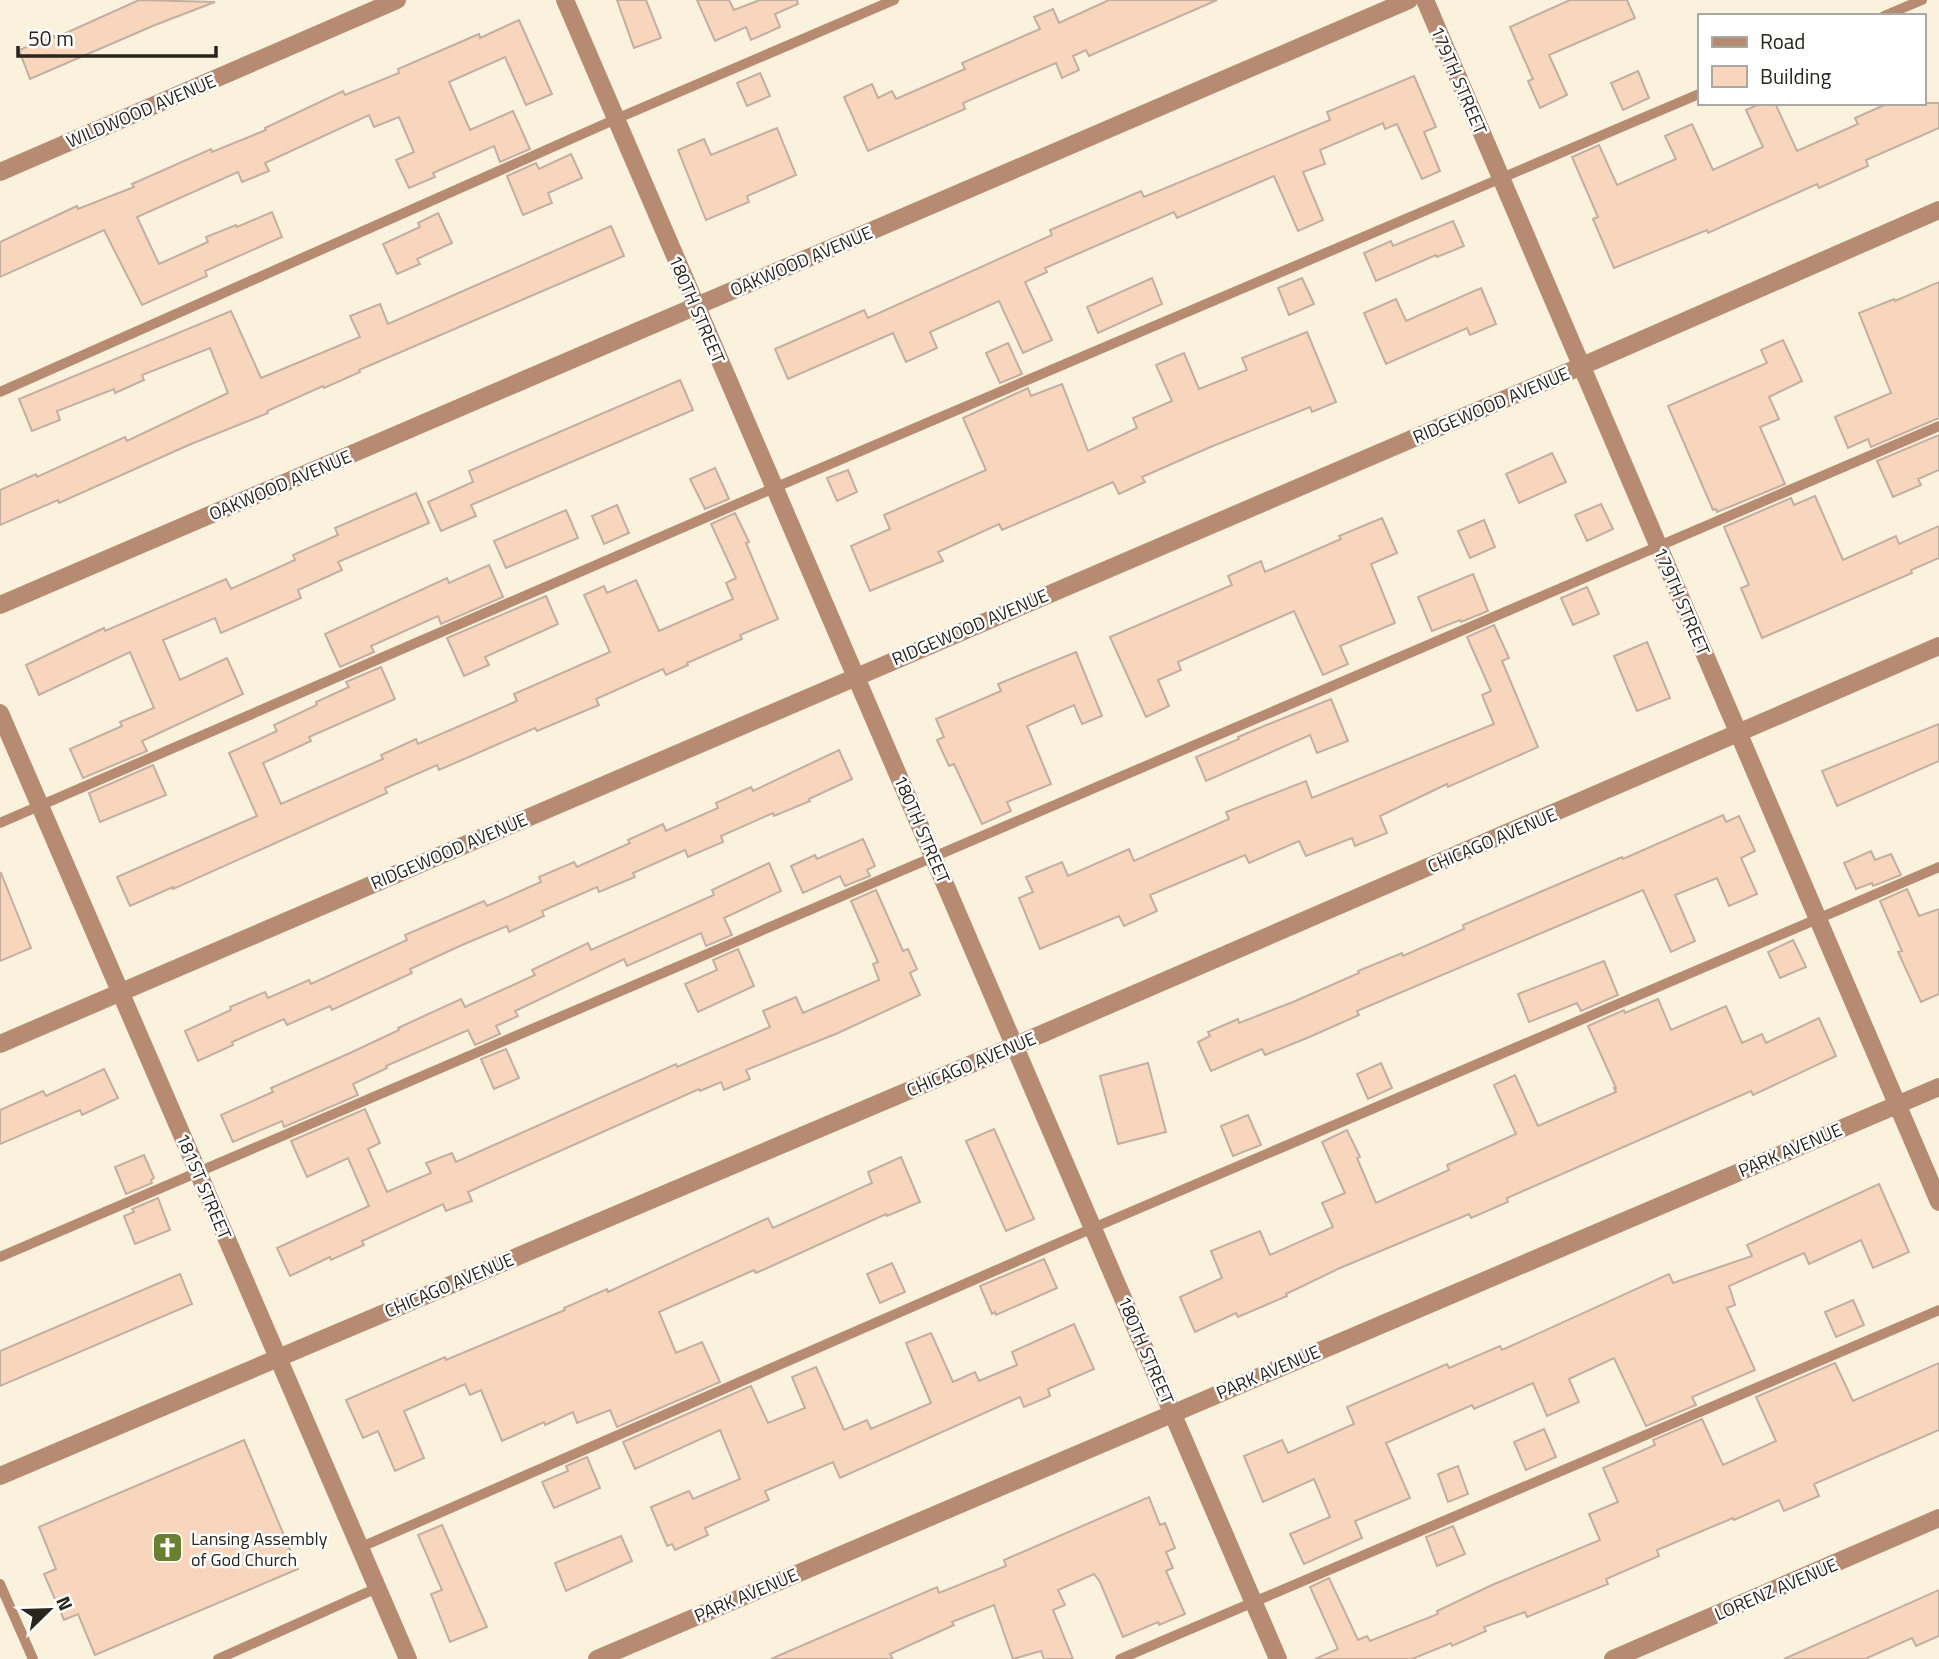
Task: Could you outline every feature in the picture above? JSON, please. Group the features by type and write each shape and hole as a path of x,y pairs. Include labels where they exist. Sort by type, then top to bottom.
{"street":[{"name":"WILDWOOD AVENUE","path":"0,172 397,0"},
{"name":"180TH STREET","path":"565,0 1278,1659"},
{"name":"OAKWOOD AVENUE","path":"0,605 1409,0"},
{"name":"179TH STREET","path":"1425,0 1939,1202"},
{"name":"RIDGEWOOD AVENUE","path":"0,1044 1582,366 1939,210"},
{"name":"CHICAGO AVENUE","path":"0,1476 1014,1046 1939,646"},
{"name":"181ST STREET","path":"0,713 408,1659"},
{"name":"PARK AVENUE","path":"597,1659 1939,1087"},
{"name":"LORENZ AVENUE","path":"1613,1659 1939,1518"}],"lane":[{"path":"0,392 616,119 894,0"},
{"path":"1889,14 1922,0"},
{"path":"0,822 774,488 1698,94"},
{"path":"0,1257 1939,426"},
{"path":"359,1548 1093,1228 1939,867"},
{"path":"1121,1659 1939,1310"},
{"path":"0,1584 33,1659"},
{"path":"218,1659 377,1588"}],"building":[{"path":"139,0 215,2 30,79 19,50 54,36 55,38"},
{"path":"617,0 646,0 661,38 634,48"},
{"path":"697,0 729,0 734,10 760,0 797,0 798,4 775,14 780,27 751,40 746,27 715,41"},
{"path":"1109,0 1217,0 1089,56 1086,50 1073,56 1079,70 1062,78 1056,63 963,103 965,109 868,151 844,97 872,84 878,98 892,91 896,99 965,69 962,63 1040,29 1034,17 1053,9 1059,23"},
{"path":"1570,0 1627,0 1635,18 1549,55 1567,95 1540,108 1528,81 1533,79 1510,27"},
{"path":"519,20 552,94 526,105 505,57 449,82 470,130 513,111 530,149 500,162 494,146 433,173 435,177 409,188 396,160 414,152 399,117 374,127 369,115 265,163 269,171 242,182 238,172 137,217 159,264 208,242 206,237 272,212 282,237 205,271 207,276 142,305 104,230 0,277 0,242 77,206 78,209 134,187 132,184 211,149 212,152 266,130 265,128 343,91 345,95 399,73 398,69 479,34 480,38"},
{"path":"1638,71 1649,98 1623,110 1611,83"},
{"path":"760,73 770,96 747,106 737,83"},
{"path":"1414,76 1436,127 1424,132 1440,171 1422,179 1397,124 1385,129 1383,123 1320,150 1325,164 1303,172 1323,220 1298,231 1274,176 1177,218 1174,212 1045,268 1047,272 1025,282 1052,340 1023,353 999,301 930,332 937,348 906,362 893,333 788,379 775,349 864,310 868,318 1052,235 1050,230 1141,191 1144,197 1330,120 1327,112"},
{"path":"1939,103 1939,128 1866,160 1868,166 1819,188 1817,184 1708,233 1707,230 1614,268 1593,219 1598,217 1572,157 1599,145 1617,185 1676,159 1665,136 1692,124 1713,170 1763,147 1746,110 1757,105 1776,105 1797,151 1858,124 1855,118 1884,105"},
{"path":"777,128 796,175 747,196 749,202 706,220 678,150 704,139 711,155"},
{"path":"571,154 582,178 548,193 552,203 523,215 507,176 536,163 539,169"},
{"path":"438,213 452,243 417,259 420,264 397,274 383,244 420,227 418,223"},
{"path":"1453,221 1464,246 1376,281 1364,253 1391,241 1393,246"},
{"path":"611,226 624,256 359,370 360,372 267,411 268,413 59,503 58,500 0,525 0,490 36,474 37,477 125,437 127,441 228,393 210,348 142,375 144,380 115,393 114,389 57,411 60,420 32,431 19,399 231,311 261,378 360,337 350,316 380,304 388,324"},
{"path":"1152,278 1162,304 1098,333 1087,307"},
{"path":"1302,278 1314,304 1289,315 1278,288"},
{"path":"1939,282 1939,418 1871,447 1868,439 1848,448 1835,417 1891,393 1859,313"},
{"path":"1481,288 1496,324 1470,335 1467,328 1386,364 1364,313 1396,299 1406,321"},
{"path":"1307,332 1336,402 1312,412 1310,407 1208,448 1142,477 1145,482 1119,494 1113,482 1002,530 999,524 938,552 943,561 870,591 851,546 890,529 884,515 986,470 963,418 1028,388 1031,396 1062,384 1088,451 1137,428 1133,418 1172,401 1156,365 1184,353 1199,389 1247,370 1242,358"},
{"path":"1783,340 1802,381 1769,397 1779,419 1760,427 1785,484 1717,512 1716,509 1713,510 1668,406 1767,363 1761,350"},
{"path":"1008,343 1022,374 1000,383 986,353"},
{"path":"680,380 693,410 471,505 476,516 441,531 428,502 473,482 469,471"},
{"path":"1939,435 1939,470 1918,479 1921,485 1893,497 1877,461"},
{"path":"1552,453 1566,482 1519,503 1506,474"},
{"path":"715,468 729,499 705,509 690,479"},
{"path":"848,470 857,492 837,501 827,478"},
{"path":"416,493 429,523 338,562 342,570 298,590 301,598 221,633 215,618 163,640 180,680 227,658 243,694 142,741 147,751 83,778 70,749 122,726 120,722 154,708 130,652 39,695 26,665 104,628 105,631 226,579 231,589 295,560 293,555 338,535 335,528"},
{"path":"1815,496 1843,560 1896,536 1899,544 1939,526 1939,558 1911,570 1912,573 1762,638 1741,588 1749,585 1724,527 1791,498 1794,505"},
{"path":"1601,504 1613,529 1587,541 1575,515"},
{"path":"617,505 629,533 604,544 592,516"},
{"path":"566,510 578,538 506,568 494,541"},
{"path":"735,513 778,619 740,635 742,639 666,675 663,669 596,699 599,705 537,731 535,728 439,770 437,765 385,788 387,793 130,906 117,877 257,816 229,753 277,731 274,725 349,687 346,682 381,667 395,699 309,737 311,741 263,763 281,804 383,759 381,755 416,739 418,744 517,701 514,694 610,652 584,595 604,586 607,593 636,580 659,631 733,599 726,583 736,578 711,524"},
{"path":"1382,518 1397,553 1371,564 1395,623 1340,646 1348,664 1323,675 1294,611 1178,662 1181,670 1158,680 1169,706 1146,717 1110,637 1232,585 1228,576 1261,561 1265,572"},
{"path":"1484,520 1495,547 1470,558 1458,531"},
{"path":"489,565 503,597 441,624 438,616 371,646 374,652 340,667 325,634 447,578 449,583"},
{"path":"1473,574 1488,611 1432,631 1418,597"},
{"path":"1587,587 1599,614 1573,625 1561,598"},
{"path":"546,596 558,624 485,657 489,665 464,676 447,638"},
{"path":"1494,625 1509,658 1502,661 1538,747 1448,787 1447,784 1380,816 1387,833 1355,846 1352,838 1306,856 1299,841 1249,863 1245,855 1150,895 1157,911 1124,926 1119,916 1040,949 1019,898 1033,892 1026,877 1062,862 1068,876 1129,849 1134,861 1229,819 1226,812 1306,781 1312,798 1494,724 1482,695 1491,691 1467,637"},
{"path":"1647,642 1670,698 1637,711 1614,656"},
{"path":"1076,652 1102,716 1082,724 1074,705 1027,726 1051,784 1007,802 1011,811 982,824 954,764 949,766 937,740 944,737 936,719 1001,691 998,684"},
{"path":"1331,699 1348,741 1317,753 1310,735 1206,781 1196,757"},
{"path":"1939,724 1939,761 1837,806 1822,771"},
{"path":"839,750 852,779 809,799 810,801 774,816 773,813 721,836 723,842 688,857 685,850 633,873 635,877 599,892 597,887 542,911 544,916 509,932 507,926 462,945 410,969 412,973 332,1010 330,1006 287,1025 284,1019 232,1042 233,1045 198,1061 185,1031 231,1010 230,1007 265,992 268,998 309,980 311,984 407,940 405,935 484,901 487,906 541,882 539,877 574,862 577,867 630,843 628,840 663,824 666,831 718,808 716,803 751,787 753,791"},
{"path":"153,765 166,795 100,822 89,793"},
{"path":"1723,815 1726,822 1739,816 1755,851 1741,858 1757,894 1729,906 1717,878 1675,895 1695,941 1671,952 1643,890 1357,1011 1359,1015 1307,1038 1265,1055 1262,1049 1211,1071 1198,1042 1210,1036 1208,1032 1238,1019 1239,1023 1293,1002 1402,953 1403,956 1464,929 1463,925"},
{"path":"863,839 875,866 867,870 870,876 845,886 840,876 803,893 791,866 815,855 817,859"},
{"path":"1871,851 1875,860 1891,854 1901,875 1873,886 1872,883 1856,889 1844,863"},
{"path":"769,863 781,891 724,918 732,935 706,946 701,933 627,966 624,959 515,1011 518,1016 496,1026 500,1034 475,1045 468,1030 386,1066 387,1068 353,1084 358,1095 284,1127 282,1121 233,1142 221,1115 273,1092 271,1088 461,999 465,1007 535,975 532,970 588,943 591,950 714,895 712,890"},
{"path":"0,874 31,948 0,961"},
{"path":"1907,889 1919,916 1939,909 1939,994 1921,1002 1898,952 1902,951 1880,901"},
{"path":"876,890 903,951 908,949 917,969 910,973 920,995 838,1033 746,1070 750,1079 724,1090 721,1082 700,1091 699,1089 468,1192 472,1201 446,1211 443,1204 362,1241 364,1245 290,1276 277,1248 369,1206 348,1158 307,1177 291,1141 365,1109 380,1143 368,1149 387,1192 431,1173 426,1163 452,1153 456,1162 676,1064 677,1067 770,1027 763,1011 796,997 803,1013 879,980 873,964 878,962 851,901"},
{"path":"1793,940 1806,967 1780,978 1768,952"},
{"path":"738,949 754,986 698,1012 685,984 717,970 713,960"},
{"path":"1604,961 1618,995 1581,1011 1577,1003 1529,1022 1518,994"},
{"path":"1658,999 1671,1030 1726,1006 1742,1043 1762,1034 1766,1043 1819,1018 1836,1056 1753,1095 1751,1091 1507,1198 1508,1202 1471,1218 1469,1214 1340,1268 1286,1294 1287,1296 1238,1317 1236,1313 1195,1332 1180,1297 1222,1278 1211,1251 1260,1231 1270,1255 1333,1227 1322,1203 1345,1193 1322,1142 1347,1130 1360,1157 1357,1158 1376,1203 1449,1170 1447,1165 1516,1134 1494,1085 1515,1075 1538,1126 1616,1092 1588,1026"},
{"path":"506,1049 519,1078 494,1089 481,1059"},
{"path":"1148,1063 1166,1132 1118,1144 1100,1076"},
{"path":"1381,1063 1392,1088 1368,1099 1357,1074"},
{"path":"104,1069 118,1098 82,1115 80,1110 0,1144 0,1110 43,1091 46,1096"},
{"path":"1248,1115 1261,1145 1233,1156 1221,1126"},
{"path":"994,1129 1034,1219 1006,1231 966,1141"},
{"path":"144,1155 154,1178 152,1183 126,1194 115,1167"},
{"path":"901,1157 920,1202 887,1216 886,1214 756,1273 754,1270 659,1312 676,1353 702,1342 720,1382 617,1427 610,1410 577,1423 573,1412 502,1441 481,1390 470,1395 465,1384 404,1411 424,1458 395,1471 378,1431 363,1438 346,1400 445,1357 446,1360 565,1310 564,1308 607,1289 608,1292 768,1218 773,1228 872,1183 868,1172"},
{"path":"1879,1184 1909,1252 1873,1268 1861,1240 1809,1264 1804,1253 1729,1286 1735,1305 1727,1308 1755,1370 1692,1397 1696,1405 1646,1426 1614,1358 1569,1379 1579,1402 1547,1416 1533,1383 1474,1409 1472,1405 1386,1443 1410,1498 1355,1521 1362,1538 1304,1564 1290,1534 1330,1517 1314,1479 1263,1502 1244,1456 1282,1440 1288,1453 1354,1424 1347,1407 1447,1364 1449,1368 1500,1346 1502,1350 1669,1274 1673,1283 1752,1256 1747,1245"},
{"path":"158,1198 170,1230 135,1244 124,1216 134,1212 132,1209"},
{"path":"1044,1259 1057,1288 996,1315 995,1312 992,1314 980,1286"},
{"path":"892,1263 905,1292 880,1303 867,1274"},
{"path":"180,1274 192,1304 0,1386 0,1351"},
{"path":"1853,1300 1864,1325 1836,1337 1825,1312"},
{"path":"1074,1324 1094,1369 1048,1389 1050,1396 1024,1407 1020,1397 840,1478 833,1462 765,1491 769,1500 705,1528 708,1535 675,1550 672,1544 667,1546 651,1507 689,1491 693,1499 740,1479 720,1430 635,1469 623,1442 751,1386 768,1423 805,1408 792,1377 816,1367 844,1430 867,1420 871,1429 931,1403 906,1343 931,1333 953,1382 975,1372 979,1381 1017,1365 1012,1352"},
{"path":"1835,1363 1853,1401 1939,1363 1939,1430 1814,1484 1819,1496 1784,1511 1779,1500 1734,1520 1733,1518 1657,1550 1659,1556 1606,1579 1608,1584 1527,1617 1525,1612 1484,1627 1486,1631 1452,1646 1451,1643 1412,1659 1315,1659 1338,1649 1310,1587 1329,1578 1358,1640 1367,1636 1370,1641 1438,1614 1437,1611 1492,1585 1600,1540 1589,1514 1618,1502 1603,1468 1655,1445 1653,1440 1702,1419 1723,1465 1776,1441 1756,1397"},
{"path":"1544,1429 1556,1457 1526,1470 1514,1442"},
{"name":"Lansing Assembly of God Church","path":"244,1440 298,1569 95,1655 78,1614 64,1620 44,1574 56,1569 39,1527"},
{"path":"587,1457 600,1488 554,1508 542,1482 568,1471 566,1466"},
{"path":"1458,1466 1468,1494 1448,1502 1438,1474"},
{"path":"1149,1497 1160,1525 1165,1523 1175,1548 1166,1552 1173,1568 1166,1571 1185,1614 1123,1637 1100,1582 1094,1574 1058,1590 1065,1605 1053,1610 1073,1659 1044,1659 1041,1651 1013,1659 994,1605 952,1622 954,1625 890,1654 893,1659 771,1659 937,1587 939,1593 1006,1566 1004,1560"},
{"path":"442,1525 487,1627 450,1642 431,1594 442,1590 418,1535"},
{"path":"1453,1526 1465,1554 1437,1566 1426,1537"},
{"path":"621,1536 632,1561 566,1591 555,1563"},
{"path":"1939,1590 1939,1636 1916,1646 1912,1638 1865,1659 1784,1659"}],"place":[{"name":"Lansing Assembly of God Church","path":"168,1548"}]}
